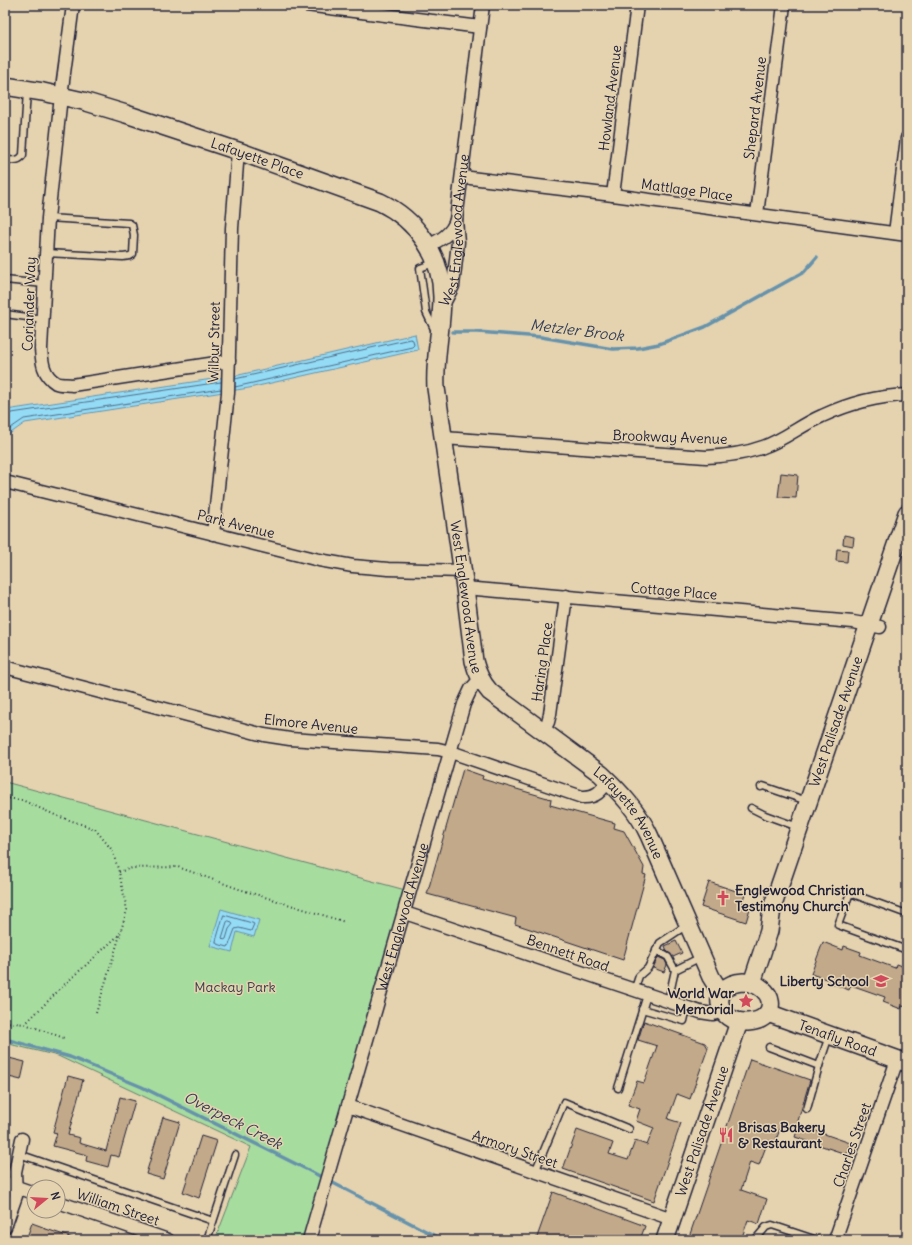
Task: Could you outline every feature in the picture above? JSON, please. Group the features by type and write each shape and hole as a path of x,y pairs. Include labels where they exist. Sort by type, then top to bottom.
{"street":[{"name":"Coriander Way","path":"73,5 61,96 48,218 42,319 42,361 45,372 57,383 72,385 229,362"},
{"path":"306,5 480,27"},
{"name":"West Englewood Avenue","path":"309,1240 467,696 480,678 474,661 463,570 435,379 441,309 453,286 458,242 456,220 483,5"},
{"name":"Howland Avenue","path":"613,195 637,5"},
{"name":"Shepard Avenue","path":"757,214 784,5"},
{"name":"Lafayette Place","path":"5,86 61,96 126,114 238,151 387,205 414,227 428,246 436,263 441,291 441,309"},
{"path":"895,233 907,138"},
{"name":"Wilbur Street","path":"213,534 228,393 232,228 238,151"},
{"name":"Mattlage Place","path":"462,177 613,195 907,235"},
{"path":"428,246 448,234 453,228 456,220"},
{"name":"Brookway Avenue","path":"444,438 706,456 727,456 763,448 822,416 866,399 907,395"},
{"name":"Park Avenue","path":"5,482 319,560 353,566 395,570 463,570"},
{"name":"West Palisade Avenue","path":"752,983 769,931 783,910 807,815 874,626 907,513"},
{"name":"West Palisade Avenue","path":"874,626 907,548"},
{"name":"Cottage Place","path":"465,588 853,622 874,626"},
{"name":"Haring Place","path":"543,731 549,718 566,596"},
{"name":"Elmore Avenue","path":"5,667 264,735 290,739 438,749 468,757 582,797 597,794 608,781"},
{"name":"Lafayette Avenue","path":"480,678 490,692 608,781 632,806 642,820 714,981 723,991"},
{"name":"Bennett Road","path":"405,913 706,1014 723,1011"},
{"path":"735,983 752,983 759,986 768,994 770,1005 768,1013 763,1018 756,1021 739,1022 729,1019 723,1011 719,1000 723,991 728,986 735,983"},
{"name":"Tenafly Road","path":"768,1013 902,1061"},
{"name":"West Palisade Avenue","path":"665,1240 739,1022"},
{"name":"Charles Street","path":"835,1240 902,1061"},
{"name":"Armory Street","path":"348,1106 672,1219"},
{"path":"5,1227 16,1196 10,1185 15,1172 22,1139"},
{"path":"10,1185 26,1190"},
{"name":"William Street","path":"66,1205 168,1240"}],"lane":[{"path":"5,160 19,160 23,155 27,89"},
{"path":"46,253 123,258 133,254 134,242 132,225 129,223 48,218"},
{"path":"436,263 420,268 426,312 438,337"},
{"path":"5,280 44,284"},
{"path":"5,314 42,319"},
{"path":"761,787 763,786 807,815"},
{"path":"751,808 765,815 807,815"},
{"path":"907,914 850,893 838,925 907,950"},
{"path":"634,991 639,976 648,968 660,943 688,925"},
{"path":"656,950 668,957 675,970 668,1002"},
{"path":"675,970 702,956"},
{"path":"618,1088 647,995"},
{"path":"642,1009 684,1021 687,1008"},
{"path":"807,1109 829,1035"},
{"path":"769,1047 819,1066"},
{"path":"535,1172 564,1102 629,1129"},
{"path":"19,1154 213,1221"},
{"path":"207,1240 235,1155"},
{"path":"755,1240 766,1227 772,1225 818,1240"}],"path":[{"path":"5,798 22,800 55,815 95,829 112,850 119,872 127,910 96,1013"},
{"path":"119,872 132,868 178,867 239,889 345,922"},
{"path":"24,1024 120,934"},
{"path":"5,1022 24,1024 64,1038"}],"green space":[{"name":"Mackay Park","path":"5,782 409,891 304,1240 215,1240 251,1147 58,1056 5,1043"}],"water":[{"path":"415,334 418,350 249,388 25,423 5,437 6,410 239,375"},
{"path":"221,909 259,920 254,937 237,932 232,952 210,946"}],"building":[{"path":"781,473 798,475 796,498 778,497"},
{"path":"844,535 854,537 853,546 843,544"},
{"path":"837,549 848,550 847,562 836,561"},
{"path":"463,769 483,776 482,779 551,799 550,805 615,823 614,828 624,831 644,867 643,874 646,875 623,960 515,924 516,918 427,894"},
{"name":"Englewood Christian Testimony Church","path":"709,882 745,894 742,902 751,905 746,922 701,907"},
{"path":"676,941 682,953 673,957 667,951 665,946"},
{"path":"823,942 843,950 844,946 861,952 860,955 895,968 896,964 907,968 907,1007 902,1006 901,1009 883,1002 885,997 851,985 849,990 831,983 832,981 811,974"},
{"path":"658,957 665,960 667,965 664,972 653,968"},
{"path":"644,1021 705,1043 708,1048 690,1099 677,1094 668,1119 681,1123 654,1201 563,1169 577,1130 613,1143 609,1154 628,1160 635,1141 647,1145 654,1128 636,1121 640,1109 628,1105 637,1081 644,1083 657,1046 638,1040"},
{"path":"5,1057 25,1062 21,1080 5,1076"},
{"path":"750,1059 810,1080 795,1131 781,1126 775,1143 768,1141 759,1165 750,1162 741,1190 767,1199 759,1224 748,1220 741,1240 729,1240 721,1237 720,1240 688,1240"},
{"path":"68,1076 83,1080 68,1135 80,1138 79,1143 106,1151 120,1097 135,1101 119,1157 111,1155 108,1167 86,1161 87,1155 53,1146 57,1133 53,1132"},
{"path":"163,1117 180,1122 163,1179 146,1174"},
{"path":"799,1125 850,1143 846,1154 795,1137"},
{"path":"201,1136 217,1141 199,1198 183,1192"},
{"path":"553,1192 645,1226 640,1240 536,1240"},
{"path":"32,1223 73,1238 73,1240 26,1240"}],"waterway":[{"name":"Metzler Brook","path":"453,332 478,332 541,337 613,349 638,348 659,344 705,327 804,272 817,257"},
{"name":"Overpeck Creek","path":"5,1039 70,1057 142,1087 308,1170 443,1240"}],"place":[{"name":"Englewood Christian Testimony Church","path":"723,898"},
{"name":"Liberty School","path":"881,981"},
{"name":"World War Memorial","path":"746,1001"},
{"name":"Brisas Bakery & Restaurant","path":"726,1135"}]}
